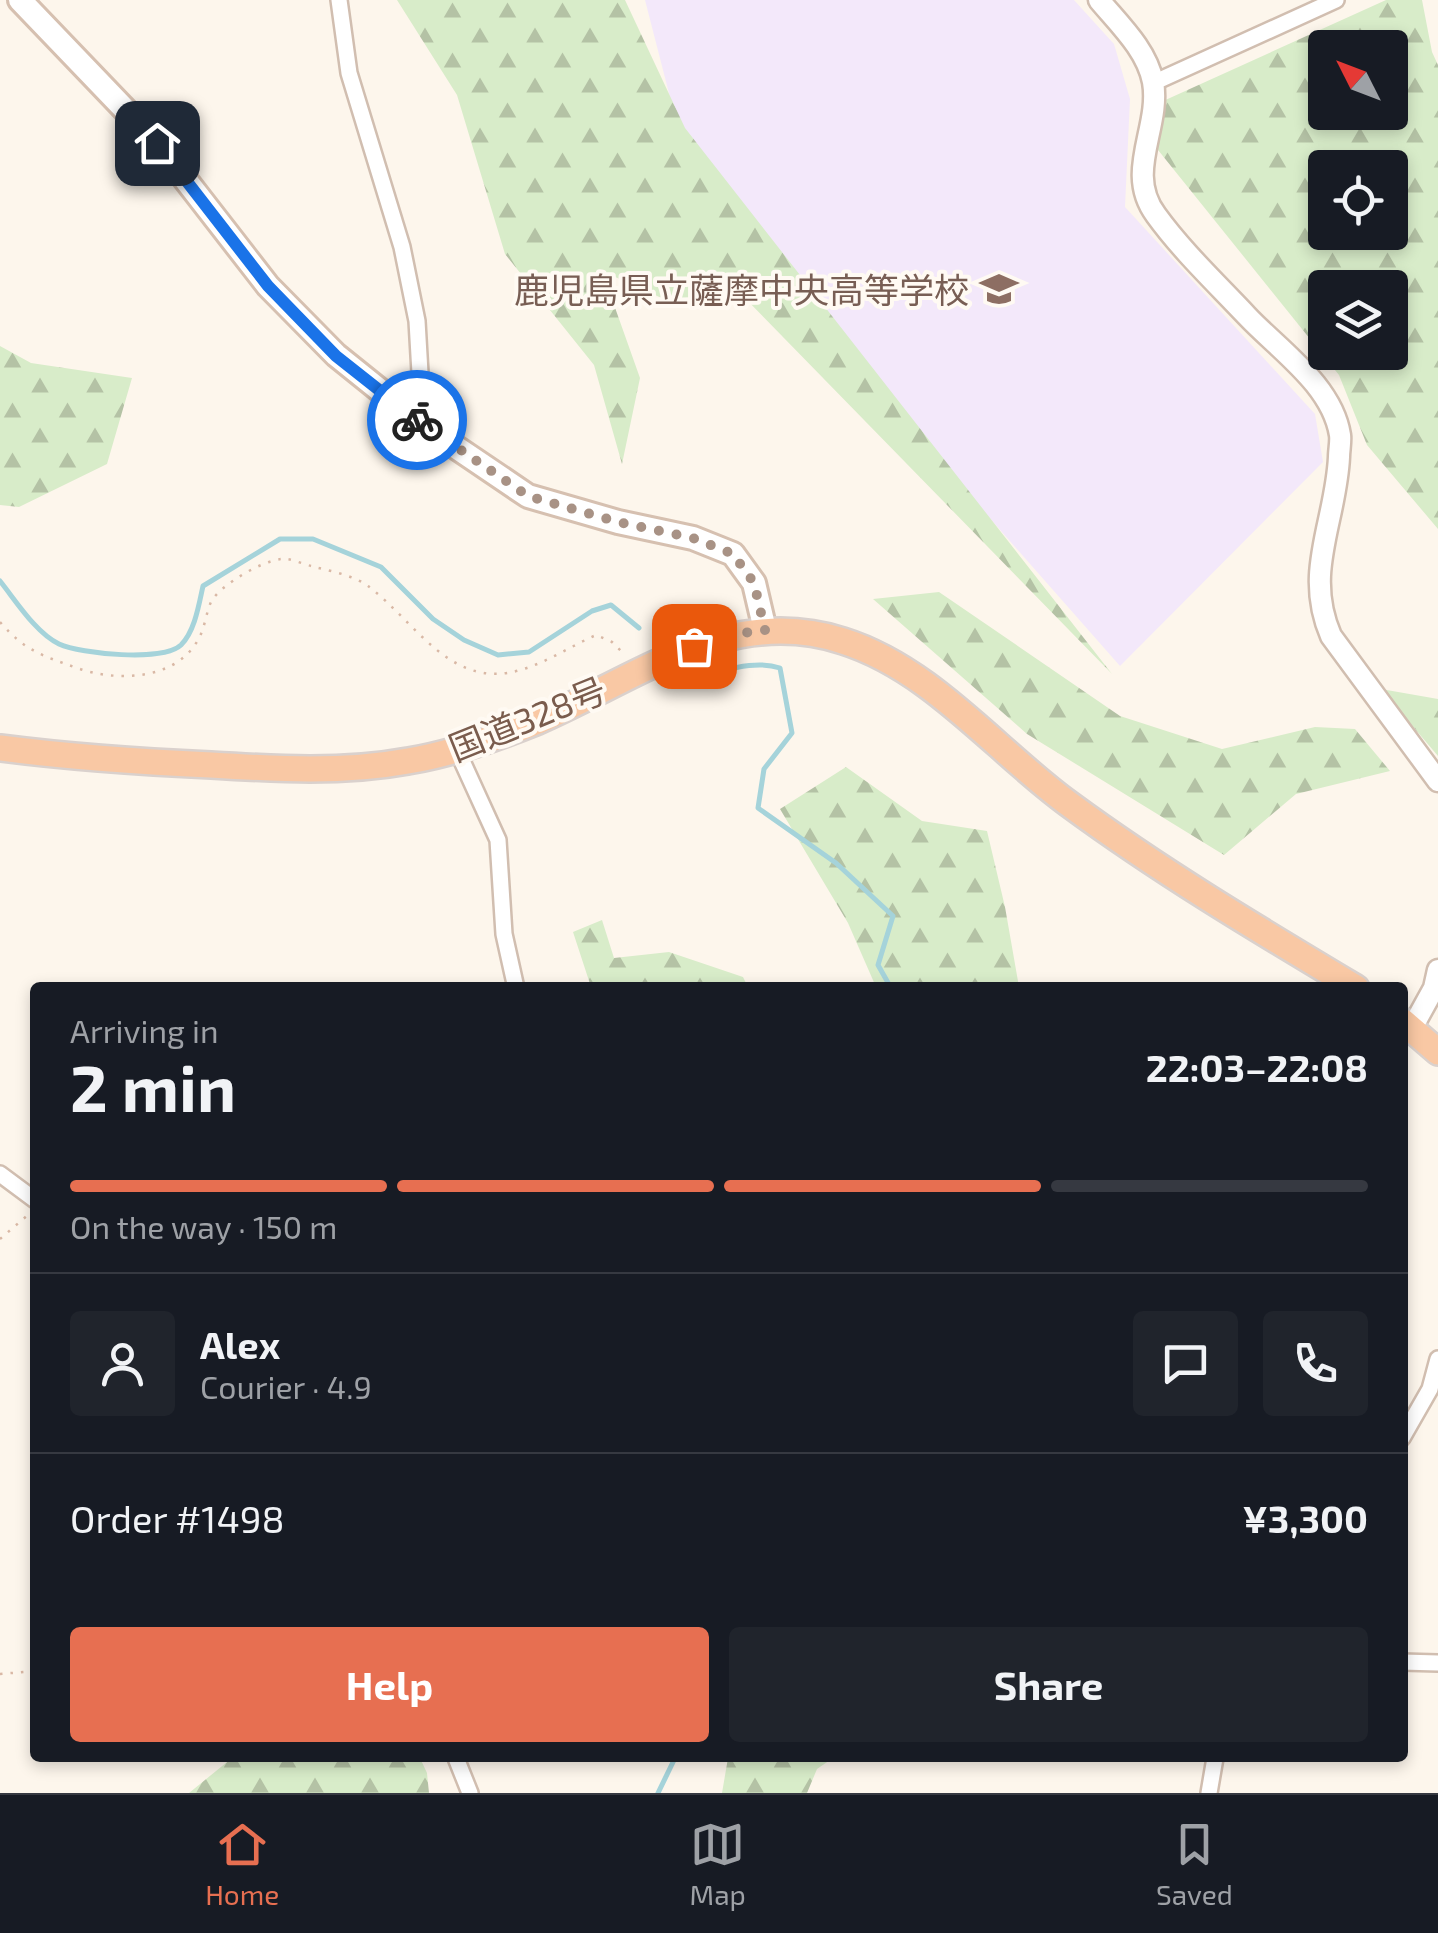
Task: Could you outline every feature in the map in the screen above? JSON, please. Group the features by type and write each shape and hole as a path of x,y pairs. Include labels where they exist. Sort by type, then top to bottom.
{"highway":[{"name":"国道328号","path":"0,748 289,769 370,767 458,750 539,720 640,670 728,635 765,630 802,632 844,641 886,660 1112,836 1346,982"},
{"path":"1408,1026 1438,1052"}],"main road":[{"path":"20,0 157,143 268,286 336,356 423,424 528,496 693,538 733,554 754,583 765,630"}],"street":[{"path":"339,0 349,73 402,247 417,321 423,424"},
{"path":"1100,0 1142,54 1153,83 1142,166 1144,196 1156,215 1235,303 1312,380 1329,408 1340,434 1338,476 1323,542 1318,594 1322,615 1331,636 1438,781"},
{"path":"1153,83 1336,0"},
{"path":"458,750 498,840 504,934 515,982"},
{"path":"1408,1024 1434,988 1438,970"},
{"path":"0,1174 30,1196"},
{"path":"1408,1429 1434,1391 1438,1360"},
{"path":"1408,1662 1438,1663"},
{"path":"458,1762 470,1793"},
{"path":"1210,1793 1214,1762"}],"path":[{"path":"0,622 19,644 44,657 98,676 148,676 180,659 198,640 212,600 222,588 253,569 282,559 338,572 367,585 442,655 467,670 491,674 519,670 596,635 612,642 640,670"},
{"path":"0,1239 30,1214"},
{"path":"0,1674 30,1671"}],"shaded area":[{"name":"鹿児島県立薩摩中央高等学校","path":"645,0 1074,0 1114,44 1130,99 1125,207 1315,414 1323,462 1120,666 861,372 681,140"}],"green space":[{"path":"397,0 625,0 685,128 1112,674 739,292 666,300 602,271 640,378 622,464 594,365 505,254 457,95"},
{"path":"1386,0 1422,0 1438,65 1438,529 1367,445 1335,370 1408,370 1408,270 1308,270 1308,336 1154,145 1161,102 1308,35 1308,130 1408,130 1408,30 1320,30"},
{"path":"0,346 31,363 132,378 107,464 19,507 0,505"},
{"path":"939,592 1120,716 1222,749 1315,727 1355,729 1390,771 1296,794 1224,855 1027,734 873,599"},
{"path":"1381,689 1438,699 1438,756"},
{"path":"846,767 922,821 987,831 1018,982 874,982 848,923 780,809"},
{"path":"602,920 614,958 669,952 743,977 746,982 589,982 573,932"},
{"path":"227,1762 422,1762 429,1793 189,1793"},
{"path":"727,1762 827,1762 817,1769 807,1793 722,1793"}],"waterway":[{"path":"0,581 34,625 59,644 103,653 157,653 171,650 186,639 203,586 280,539 313,539 381,567 433,619 464,640 498,655 529,652 592,611 611,605 639,628"},
{"path":"685,678 745,666 780,668 792,733 764,769 758,808 836,863 893,916 878,965 888,982"},
{"path":"658,1793 673,1762"}],"way so far":[{"path":"417,420 528,496 693,538 733,554 754,583 765,630 728,635 694,646"}],"place":[{"name":"鹿児島県立薩摩中央高等学校","path":"999,289"}],"route":[{"path":"157,143 268,286 336,356 417,420"}]}
